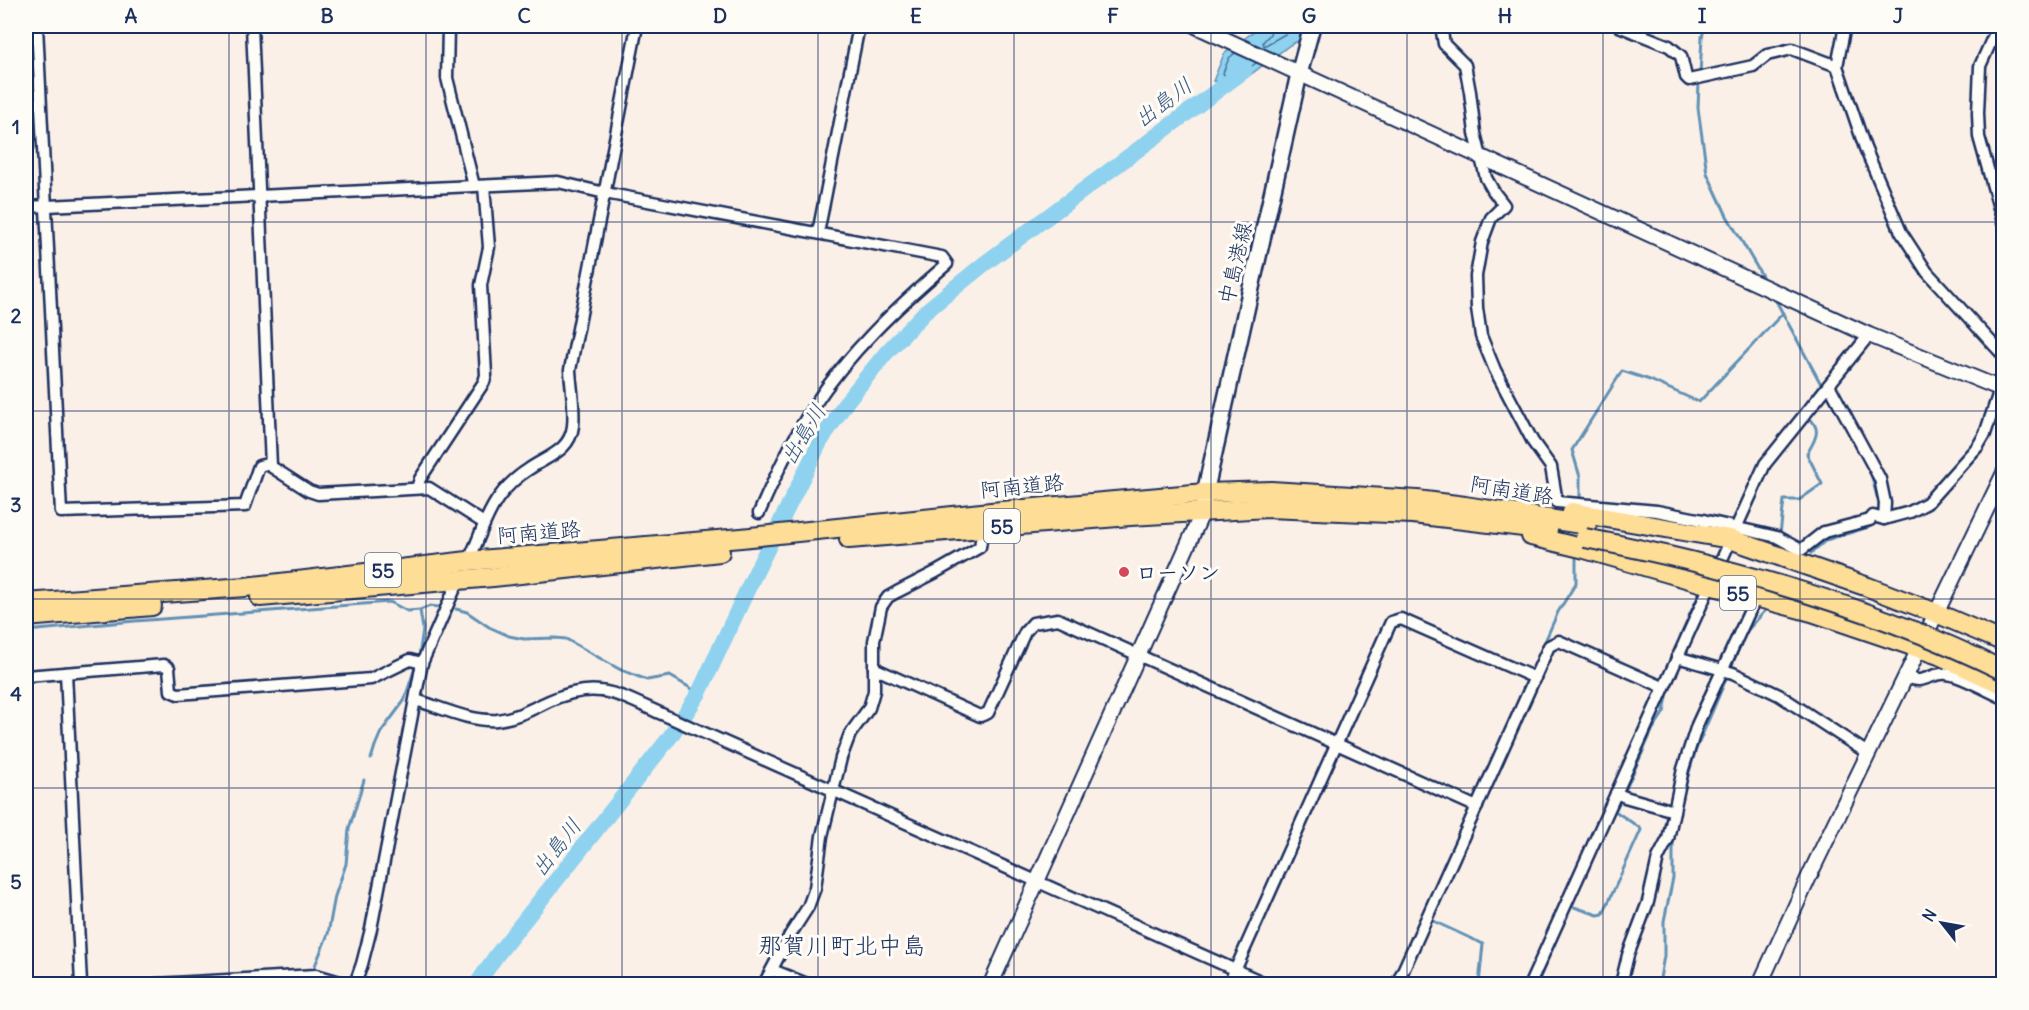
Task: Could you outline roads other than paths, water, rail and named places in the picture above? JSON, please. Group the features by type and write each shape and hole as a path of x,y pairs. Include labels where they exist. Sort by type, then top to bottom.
{"highway":[{"name":"阿南道路","path":"804,538 1002,511 1205,493 1271,491 1417,500 1465,513 1663,541 1744,562 1936,628 2004,658"},
{"name":"阿南道路","path":"26,603 245,586 468,561 1203,511 1268,508 1413,514 1465,513"},
{"name":"55","path":"1465,513 1577,513 1702,527 1733,533 2004,642"},
{"name":"55","path":"1465,513 1710,585 1812,612 1920,648 2004,685"},
{"name":"阿南道路","path":"1586,531 1800,591 1931,638 2004,671"},
{"name":"阿南道路","path":"26,617 458,580 737,544"}],"main road":[{"name":"中島港線","path":"1203,511 1205,493 1310,33"}],"street":[{"path":"37,26 61,512 245,506 259,466 267,464 309,491 318,494 429,488 484,523"},
{"path":"252,26 271,466"},
{"path":"417,488 420,478 484,382 486,375 481,285 489,247 479,186 447,78 448,26"},
{"path":"355,984 371,929 422,663 484,523 499,497 530,468 560,452 569,438 573,425 570,370 637,26"},
{"path":"818,233 859,26"},
{"path":"1196,26 1869,335 2002,390 1985,435 1978,446 1927,503 1910,512 1880,518 1873,516 1865,522 1824,532 1801,550 1780,538 1733,533"},
{"path":"1441,26 1444,44 1465,65 1475,133 1486,178 1504,205 1491,218 1482,242 1476,276 1481,336 1495,369 1533,442 1551,467 1557,502 1657,511 1702,527"},
{"path":"1619,26 1669,46 1681,56 1686,78 1689,80 1753,66 1767,55 1792,49 1837,66"},
{"path":"1845,26 1837,66 1865,148 1901,232 1928,272 2004,356"},
{"path":"1998,26 1980,66 1978,113 1979,137 2004,226"},
{"path":"26,207 558,182 942,257 947,264 877,327 843,366 813,407 783,458 759,513"},
{"path":"1530,984 1621,795 1663,687 1680,658 1710,585 1765,464 1869,335"},
{"path":"1826,389 1880,479 1885,503 1880,518"},
{"path":"1760,984 1813,868 2004,473"},
{"path":"991,984 1203,511"},
{"path":"764,984 808,907 815,888 822,836 841,758 850,734 869,708 874,692 874,641 881,607 888,597 980,547 983,527"},
{"path":"1621,984 1628,955 1648,902 1658,858 1668,839 1683,769 1698,725 1728,671 1752,606"},
{"path":"874,668 980,716 988,713 1025,632 1033,623 1058,619 1474,805"},
{"path":"1228,984 1338,745 1391,622 1401,619 1532,676"},
{"path":"1396,984 1532,676 1549,646 1559,641 1663,687"},
{"path":"1680,658 1728,671 1779,695 1869,754"},
{"path":"26,676 164,665 169,668 171,691 178,694 371,679 410,660 422,663"},
{"path":"66,673 81,984"},
{"path":"1906,677 1919,681 1940,674 1950,674 2004,698"},
{"path":"416,700 480,720 496,720 513,717 567,693 587,689 607,692 699,730 1267,984"},
{"path":"1621,795 1674,811"},
{"path":"771,970 807,984"},
{"path":"156,984 316,975 347,984"}],"water":[{"path":"1261,26 1328,26 1290,45 1238,84 1213,81 1224,54"}],"waterway":[{"path":"1700,75 1702,37 1705,26"},
{"name":"出島川","path":"477,984 496,956 670,737 699,693 820,442 847,401 886,353 926,311 984,264 1245,70"},
{"path":"1699,82 1698,108 1707,173 1727,216 1762,276"},
{"path":"1775,299 1822,386"},
{"path":"1580,499 1580,477 1572,450 1622,371 1650,380 1699,402 1783,313"},
{"path":"1810,400 1821,384"},
{"path":"1826,392 1846,428"},
{"path":"1780,535 1784,500 1799,500 1822,484 1807,454 1816,436 1816,427 1809,418"},
{"path":"1870,470 1880,508"},
{"path":"1811,553 1826,540 1873,524"},
{"path":"1531,673 1558,612 1576,583 1576,559"},
{"path":"1688,618 1698,597 1699,589"},
{"path":"26,631 390,602 407,611 420,610"},
{"path":"419,657 423,629 420,610 430,606 439,607"},
{"path":"456,609 467,612 489,627 509,636 524,639 566,639 619,669 647,680 670,676 699,693"},
{"path":"1684,790 1695,752 1746,632 1765,611"},
{"path":"371,759 381,732 404,701 416,665"},
{"path":"1624,793 1653,729 1664,712 1669,687"},
{"path":"314,968 328,934 335,896 346,864 349,829 364,780"},
{"path":"1537,984 1571,906 1598,915 1603,914 1641,830 1615,811 1621,799"},
{"path":"1659,984 1664,956 1664,921 1673,878 1673,845 1676,826"},
{"path":"1431,920 1483,944 1479,984"}],"place":[{"name":"ローソン","path":"1124,572"}],"district":[{"name":"那賀川町北中島","path":"842,945"}]}
